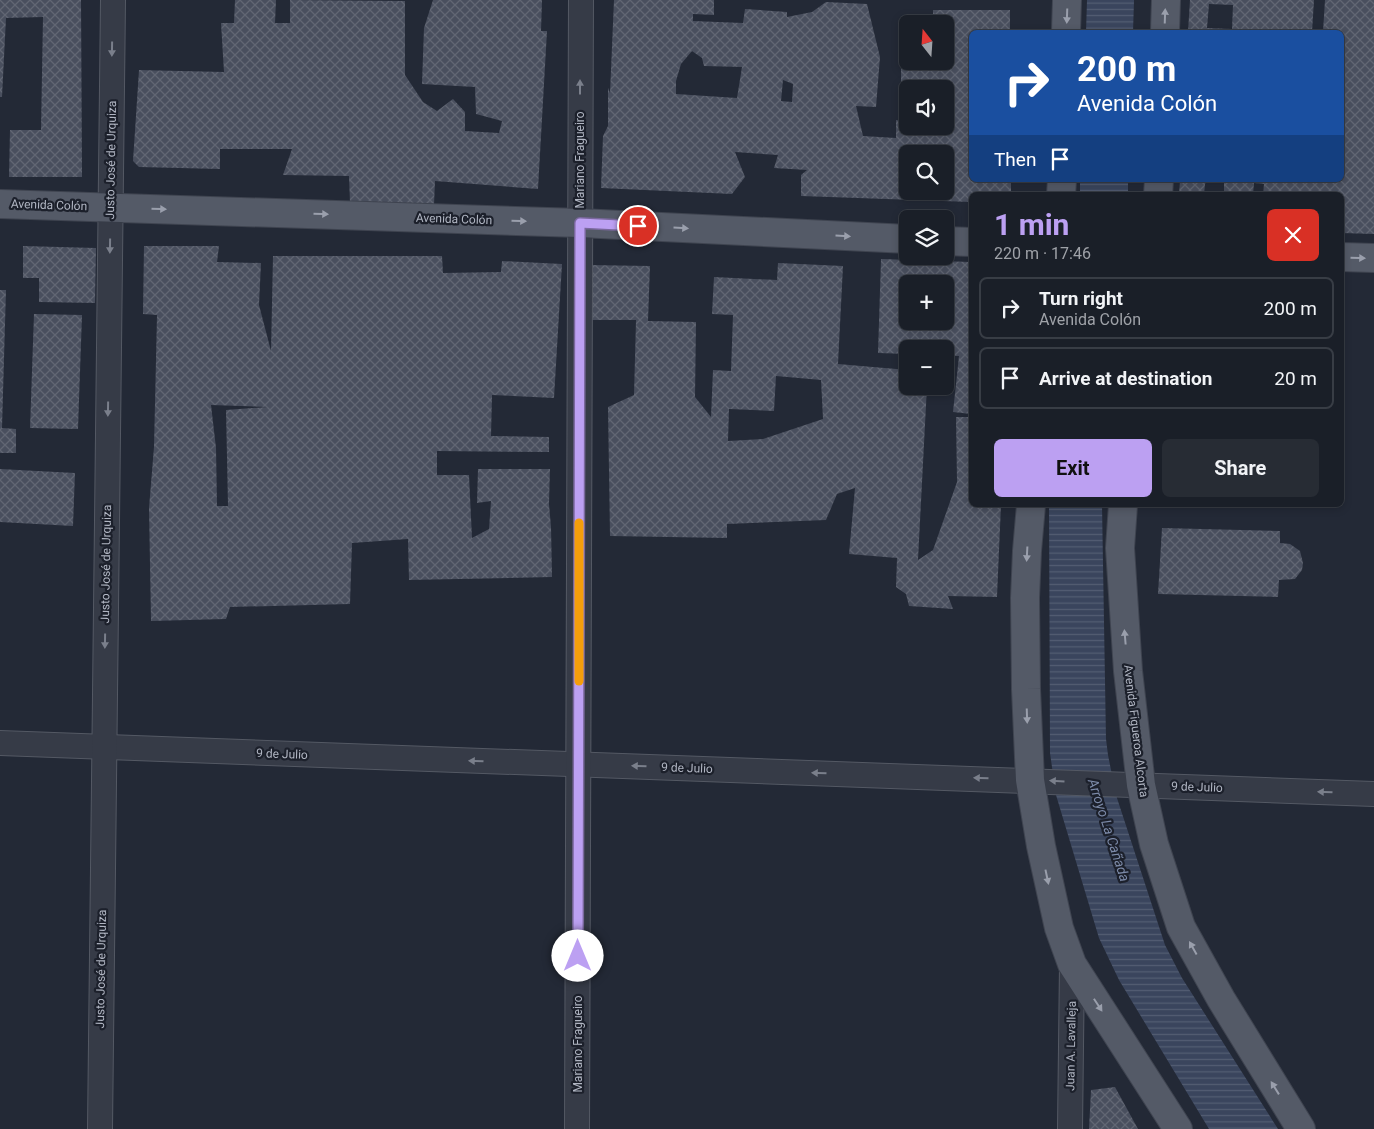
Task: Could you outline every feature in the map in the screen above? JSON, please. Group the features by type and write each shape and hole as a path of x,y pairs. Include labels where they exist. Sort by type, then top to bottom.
{"main road":[{"path":"1066,30 1067,0"},
{"path":"1165,30 1166,0"},
{"name":"Avenida Colón","path":"0,204 580,223 899,239"},
{"path":"954,241 969,242"},
{"path":"1344,257 1374,258"},
{"path":"1031,507 1025,598 1030,780 1041,846 1057,919 1072,964 1178,1129"},
{"name":"Avenida Figueroa Alcorta","path":"1123,507 1120,548 1121,584 1128,671 1141,785 1154,844 1181,927 1221,999 1301,1129"}],"street":[{"name":"Justo José de Urquiza","path":"100,1129 113,0"},
{"name":"Mariano Fragueiro","path":"577,1129 581,0"},
{"name":"9 de Julio","path":"0,743 1374,794"},
{"name":"Juan A. Lavalleja","path":"1070,1129 1072,964"}],"water":[{"path":"1087,0 1134,0 1133,30 1086,30"},
{"path":"1080,182 1128,182 1128,192 1080,192"},
{"name":"Arroyo La Cañada","path":"1049,507 1102,507 1106,739 1116,795 1165,945 1182,978 1278,1129 1209,1129 1119,980 1099,938 1056,795 1050,753"}],"building":[{"path":"0,0 81,0 82,177 9,177 10,130 41,130 43,17 6,18 2,97 0,97"},
{"path":"235,0 276,0 275,23 290,23 290,0 405,1 405,75 423,102 437,111 453,99 465,112 465,131 499,133 502,121 476,114 475,87 422,84 424,28 433,0 542,0 541,31 547,31 538,189 435,181 434,205 350,203 349,176 283,175 292,149 220,149 220,169 139,167 133,161 139,70 224,72 221,23 234,23"},
{"path":"614,0 714,0 714,15 693,14 693,21 743,23 745,9 787,12 787,17 812,12 826,2 867,4 880,57 876,107 856,106 863,136 896,138 896,120 899,121 899,135 954,135 954,80 901,80 901,70 954,70 954,15 933,15 933,10 1010,10 1010,30 969,30 969,182 1011,182 1011,192 969,192 969,202 914,200 954,200 954,145 899,145 899,199 801,196 801,175 807,170 774,168 778,155 735,152 745,177 732,194 601,188 603,136 608,126 608,88 610,93","holes":["692,51 702,58 704,66 742,67 737,98 676,94 676,81 681,64","783,80 793,84 792,102 781,101"]},
{"path":"1190,0 1314,0 1312,30 1188,30","holes":["1209,4 1233,5 1232,29 1207,28"]},
{"path":"1325,0 1374,0 1374,234 1344,233 1344,192 1263,192 1264,184 1254,183 1253,192 1224,192 1224,182 1344,182 1344,30 1323,30"},
{"path":"1180,182 1206,182 1204,192 1179,192"},
{"path":"23,246 96,248 95,303 39,302 39,278 23,278"},
{"path":"144,246 219,246 217,262 261,263 259,305 271,351 273,256 442,256 443,273 501,272 502,261 562,264 554,398 492,395 491,436 549,437 549,452 437,451 437,475 469,475 472,538 489,529 491,501 477,503 478,469 550,469 549,504 552,577 409,580 408,539 352,543 350,604 230,607 226,619 151,621 149,508 154,447 157,315 143,314","holes":["211,405 268,407 226,410 228,506 217,506 216,448"]},
{"path":"881,259 899,260 899,265 954,265 954,261 969,262 969,414 953,412 959,356 954,356 954,340 899,340 899,354 878,353"},
{"path":"778,263 843,266 838,364 899,369 899,395 927,395 918,560 933,550 957,482 956,417 969,417 969,507 1001,507 997,597 948,596 953,609 909,606 906,594 896,587 897,558 849,554 855,488 837,494 826,520 727,524 727,538 610,536 608,407 634,395 636,320 589,320 590,265 650,266 648,321 696,322 695,397 711,417 713,370 731,371 733,315 712,314 714,277 777,280","holes":["776,376 821,380 823,419 763,439 728,441 729,409 774,411"]},
{"path":"0,290 6,290 2,428 16,429 16,453 0,453"},
{"path":"34,314 82,315 78,429 30,428"},
{"path":"0,469 75,473 73,526 0,522"},
{"path":"1162,528 1280,531 1280,543 1290,544 1300,551 1303,563 1302,570 1295,579 1279,580 1278,597 1158,594"},
{"path":"1115,1087 1138,1129 1089,1129 1091,1090"}],"slow traffic":[{"path":"579,523 579,681"}],"route":[{"path":"578,956 580,223 638,226"}]}
